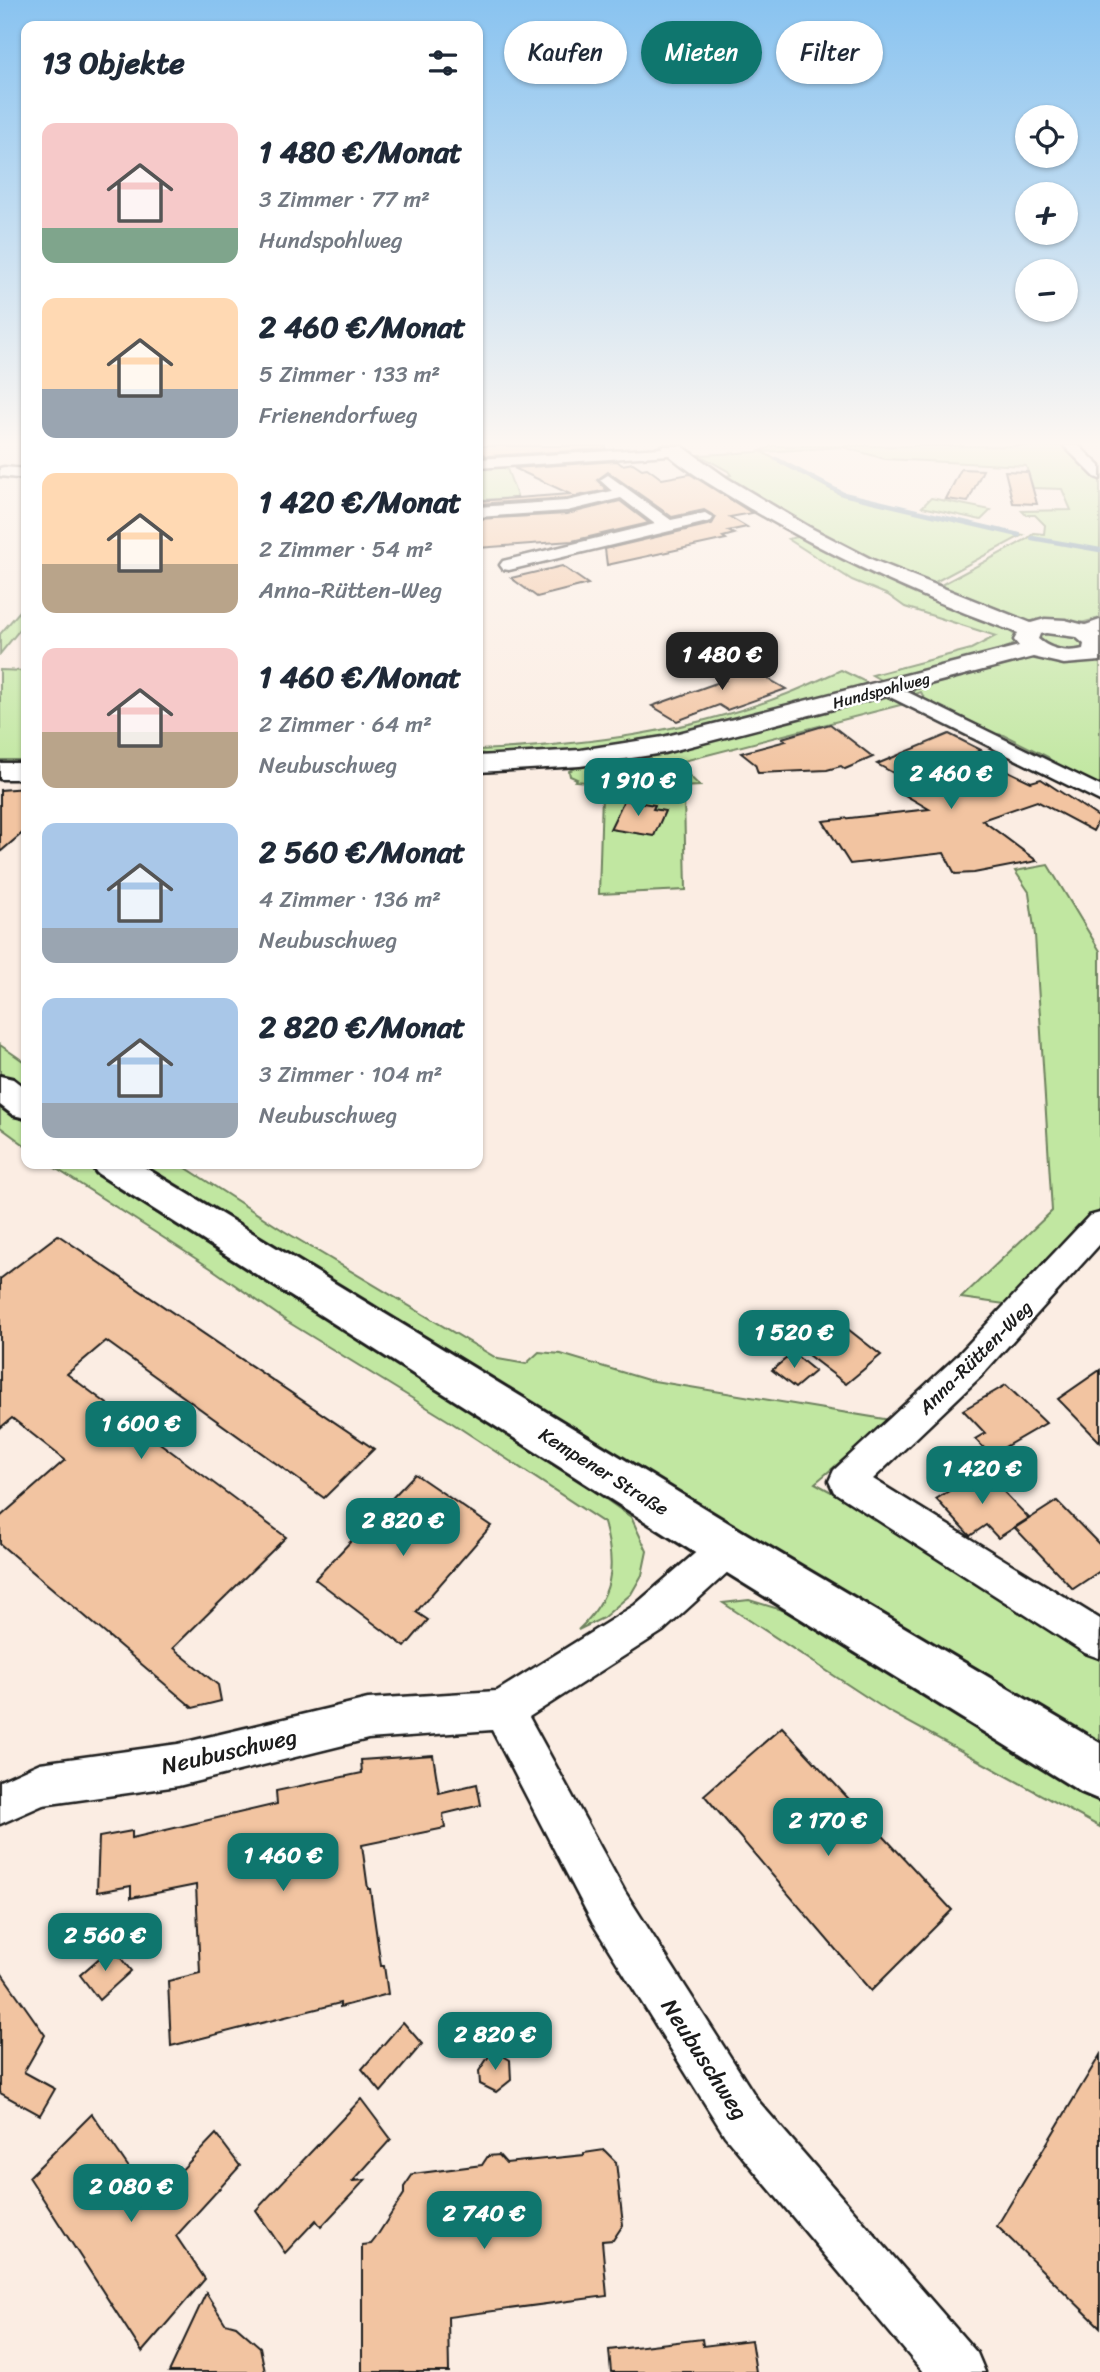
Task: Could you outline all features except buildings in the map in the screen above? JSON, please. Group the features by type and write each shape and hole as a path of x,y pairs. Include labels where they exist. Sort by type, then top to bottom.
{"main road":[{"path":"0,1088 21,1103"},
{"name":"Kempener Straße","path":"118,1169 728,1548 1100,1773"}],"street":[{"path":"509,565 543,557"},
{"path":"852,557 962,605 1068,657 1095,641"},
{"name":"Hundspohlweg","path":"483,764 562,760 639,750 688,740 887,688 1033,640"},
{"path":"887,688 1100,794"},
{"path":"0,772 21,771"},
{"name":"Anna-Rütten-Weg","path":"1099,1640 847,1481 968,1367 1100,1224"},
{"name":"Neubuschweg","path":"0,1803 40,1784 178,1765 368,1719 503,1710 649,1618 728,1548"},
{"name":"Neubuschweg","path":"503,1710 609,1909 742,2119 958,2372"}],"green space":[{"path":"816,557 848,557 1005,627 1018,638 1017,643 993,654 886,683 872,675 971,649 996,636 905,607 888,595 852,580"},
{"path":"865,557 982,557 935,582 941,585 994,557 1100,557 1100,618 1077,624 1026,621 981,607"},
{"path":"21,610 21,628 0,654 0,634"},
{"path":"1069,632 1088,645 1069,652 1056,649 1037,639 1041,633"},
{"path":"1100,651 1100,789 1054,765 1048,757 1004,735 988,733 926,702 921,692 913,695 914,688 925,683 1012,660"},
{"path":"0,670 21,671 21,760 0,760"},
{"path":"841,670 874,686 645,745 498,759 483,754 483,750 557,745 673,728 750,707"},
{"path":"877,696 889,696 908,703 676,763 700,786 655,788 575,781 577,779 570,776 569,771 582,764 690,746"},
{"path":"602,794 661,798 684,796 686,890 599,894"},
{"path":"1048,865 1100,951 1100,1210 1012,1305 961,1298 1052,1211 1035,935 1029,892 1015,871"},
{"path":"0,1045 21,1060 21,1089 0,1074"},
{"path":"0,1104 21,1119 21,1142 0,1127"},
{"path":"57,1169 95,1169 530,1446 631,1517 647,1551 642,1575 631,1594 603,1618 578,1630 599,1606 609,1581 610,1554 604,1523 449,1421 288,1322 212,1269"},
{"path":"142,1169 188,1169 284,1231 498,1359 526,1364 539,1352 561,1354 648,1380 890,1420 815,1483 960,1565 1100,1656 1100,1750 739,1528"},
{"path":"749,1600 785,1611 934,1702 1100,1797 1100,1827 888,1711 723,1603"}]}
